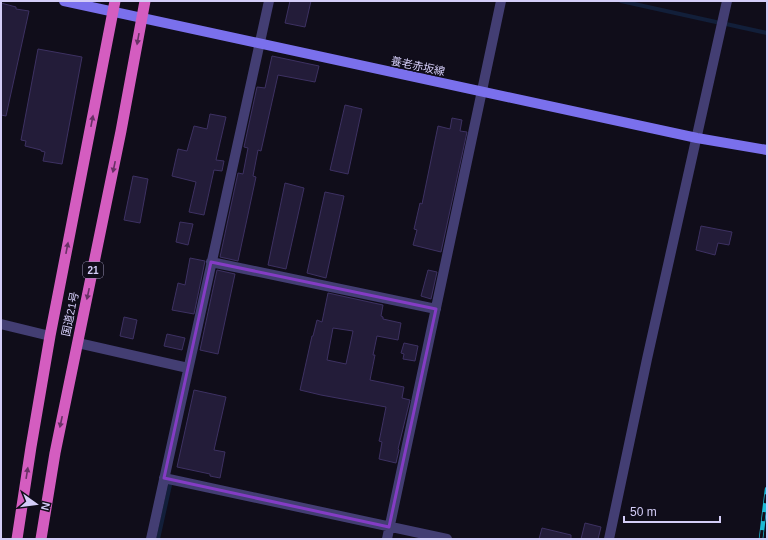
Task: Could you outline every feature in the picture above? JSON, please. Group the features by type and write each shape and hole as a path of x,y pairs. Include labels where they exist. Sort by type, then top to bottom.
{"highway":[{"name":"国道21号","path":"40,539 55,453 121,131 145,1"},
{"name":"国道21号","path":"17,539 50,336 114,6"}],"main road":[{"name":"養老赤坂線","path":"64,1 114,6 142,18 697,138 767,150"}],"street":[{"path":"151,539 269,1"},
{"path":"387,539 501,1"},
{"path":"609,539 647,359 727,1"},
{"path":"211,262 436,309"},
{"path":"1,324 50,336"},
{"path":"78,343 188,368"},
{"path":"164,478 447,539"}],"highlighted area":[{"path":"211,262 436,309 389,527 164,478"}],"building":[{"path":"290,1 311,1 305,27 285,23"},
{"path":"1,3 16,7 16,9 29,11 6,116 1,115"},
{"path":"38,49 82,57 62,164 43,161 45,152 25,146 26,141 21,140"},
{"path":"272,56 319,66 315,82 278,75 261,151 258,150 253,176 256,177 238,261 220,257 238,173 243,174 248,148 244,147 257,87 265,88"},
{"path":"345,105 362,109 348,174 330,170"},
{"path":"210,114 226,117 216,160 224,161 222,171 214,170 204,215 189,212 196,182 172,176 178,149 187,151 194,126 207,129"},
{"path":"452,118 462,120 460,131 467,132 441,252 413,245 417,230 414,229 420,203 422,204 438,126 450,129"},
{"path":"133,176 148,179 140,223 124,220"},
{"path":"285,183 304,188 286,269 268,265"},
{"path":"325,192 344,196 326,278 307,273"},
{"path":"180,222 193,224 188,245 176,242"},
{"path":"701,226 732,232 729,245 718,243 715,255 696,250"},
{"path":"190,258 205,261 194,314 172,310 178,283 185,285"},
{"path":"217,270 235,274 218,354 200,350"},
{"path":"428,270 437,272 431,299 421,296"},
{"path":"328,293 383,305 381,316 383,319 401,323 398,340 377,336 370,380 404,387 402,398 410,400 396,463 379,459 382,442 379,441 386,407 300,390 317,320 322,322","holes":["333,328 353,331 346,364 327,360"]},
{"path":"124,317 137,320 133,339 120,336"},
{"path":"167,334 185,338 182,350 164,346"},
{"path":"404,343 418,346 415,361 403,359 404,354 401,353"},
{"path":"194,390 226,397 214,450 225,452 220,478 210,476 210,474 177,467"},
{"path":"585,523 601,527 598,539 581,539"},
{"path":"542,528 571,535 571,539 539,539"}],"waterway":[{"path":"621,1 716,22"},
{"path":"726,24 767,33"},
{"path":"158,539 170,485"}],"railway":[{"path":"761,539 767,489"}]}
